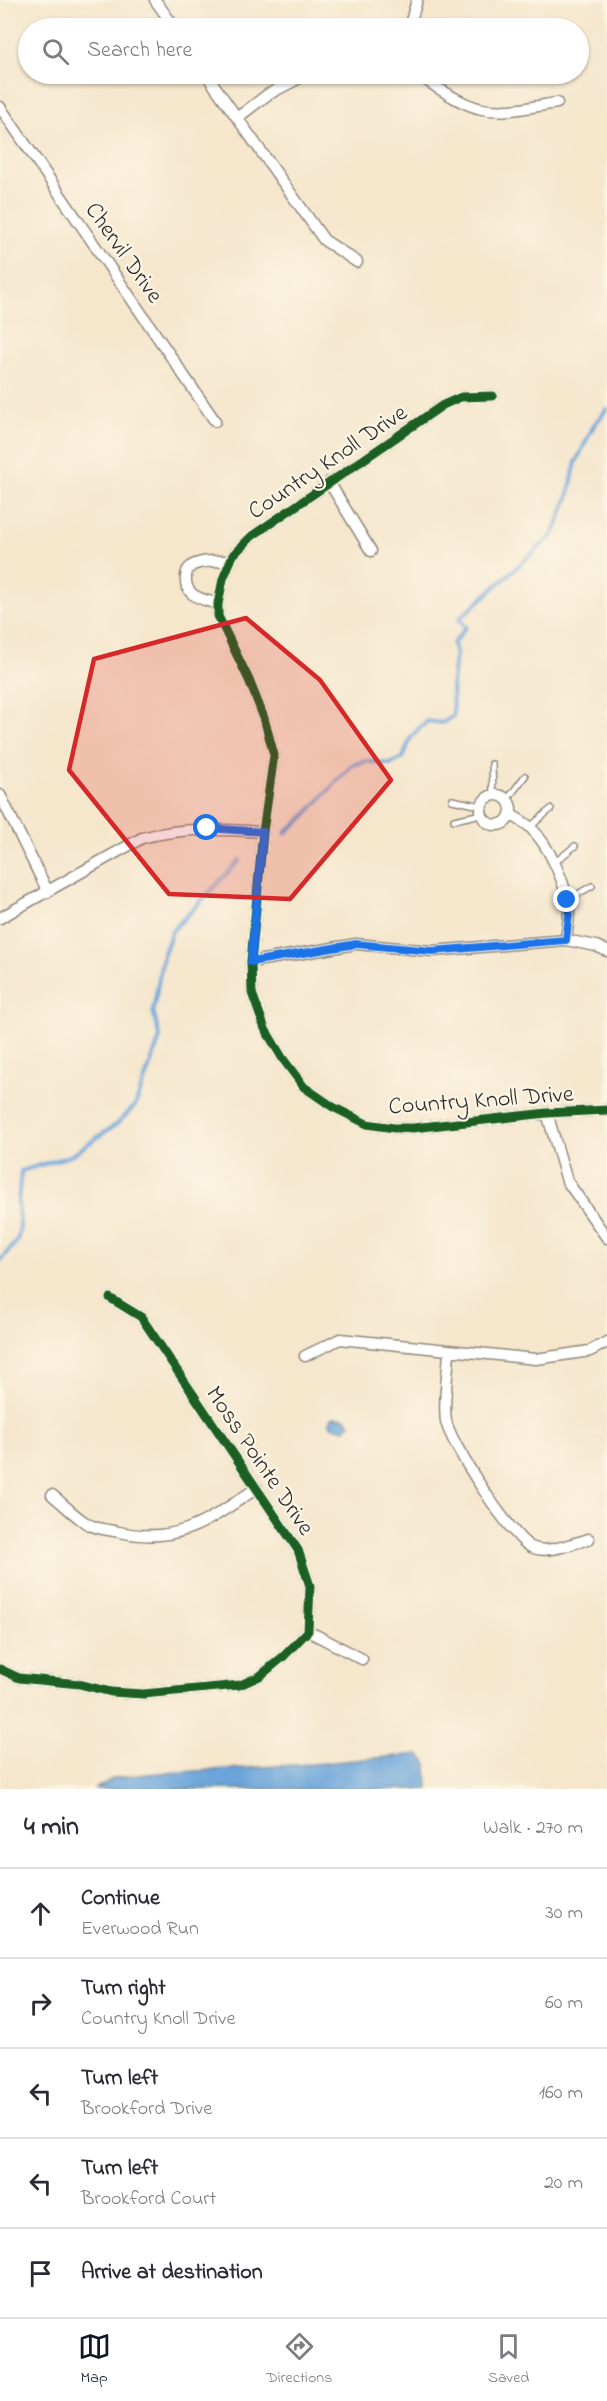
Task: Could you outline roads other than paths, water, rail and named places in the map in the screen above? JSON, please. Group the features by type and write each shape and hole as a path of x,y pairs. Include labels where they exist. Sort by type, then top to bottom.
{"street":[{"path":"155,0 168,18"},
{"path":"412,18 417,0"},
{"path":"213,84 324,240 357,262"},
{"path":"237,118 267,95 288,84"},
{"path":"432,84 450,95 482,109 506,110 557,103"},
{"name":"Chervil Drive","path":"0,107 215,421"},
{"name":"Country Knoll Drive","path":"493,396 462,397 443,405 252,536 230,561 223,579 218,616 249,680 264,718 274,755 263,832 251,962 252,993 273,1044 304,1087 333,1107 367,1124 394,1128 546,1113 607,1110"},
{"path":"329,482 371,551"},
{"path":"218,604 194,597 186,587 186,575 189,568 195,564 230,561"},
{"path":"0,795 48,892"},
{"path":"499,795 507,800 510,805 510,814 503,823 494,824 485,820 482,810 485,799 499,795"},
{"path":"510,814 530,827 554,863 566,891 569,914 566,940"},
{"path":"0,918 142,838 162,832 207,828 263,832"},
{"path":"251,962 356,944 432,951 566,940 596,946 607,951"},
{"path":"546,1113 567,1181 607,1238"},
{"name":"Moss Pointe Drive","path":"110,1298 141,1317 298,1550 309,1586 308,1631"},
{"path":"305,1356 340,1339 449,1352 536,1359 590,1351 607,1342"},
{"path":"449,1352 446,1419 450,1434 461,1455 512,1529 531,1547 536,1548 549,1549 590,1539"},
{"path":"52,1495 89,1525 134,1535 156,1535 185,1532 205,1523 257,1488"},
{"path":"0,1669 19,1678 79,1684 111,1692 143,1694 240,1684 260,1676 284,1656 308,1631 362,1659"}],"lane":[{"path":"492,764 493,795"},
{"path":"507,800 525,776"},
{"path":"452,800 482,810"},
{"path":"530,827 551,809"},
{"path":"454,820 482,810"},
{"path":"554,863 575,846"},
{"path":"567,900 592,886"}],"water":[{"path":"346,1418 350,1424 345,1429 333,1427 330,1419"},
{"path":"419,1754 427,1764 428,1789 95,1789 114,1778 147,1774 312,1764"}],"waterway":[{"path":"285,833 302,819 352,765 367,761 390,764 403,758 411,737 427,721 442,723 453,716 452,681 456,652 453,644 466,627 459,619 553,535 568,497 576,462 594,425 607,409"},
{"path":"0,1261 17,1241 20,1227 18,1202 21,1171 70,1156 117,1124 135,1106 160,1038 153,1011 163,956 172,931 240,860"}]}
